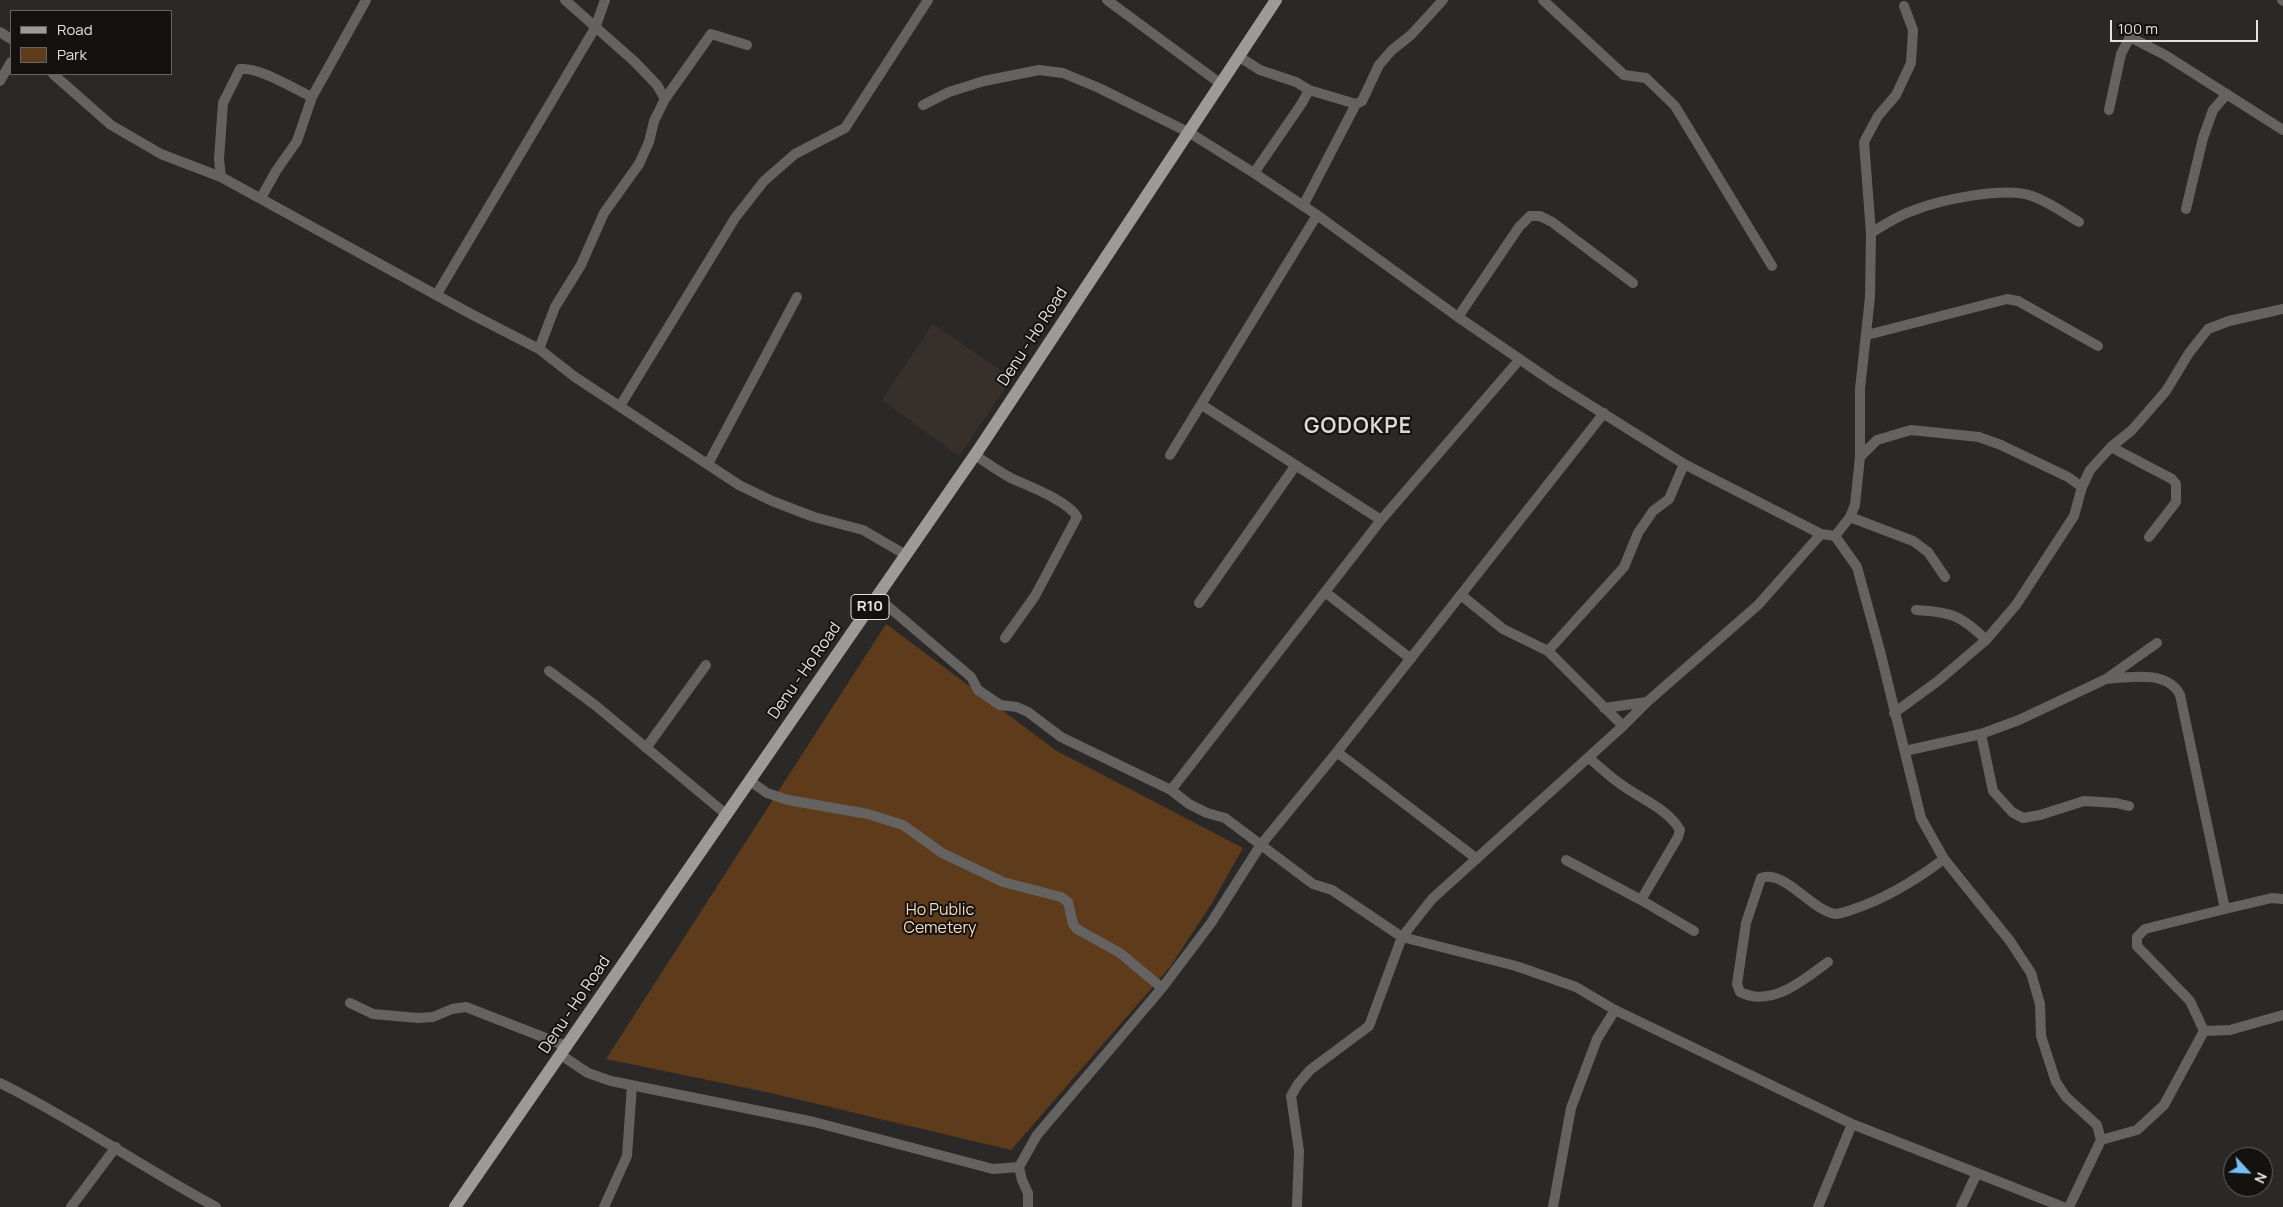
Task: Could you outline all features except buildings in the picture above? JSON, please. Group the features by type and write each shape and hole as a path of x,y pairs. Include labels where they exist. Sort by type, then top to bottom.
{"main road":[{"name":"Denu - Ho Road","path":"455,1207 975,455 1190,133 1238,56 1276,0"}],"street":[{"path":"261,198 276,171 297,141 312,97 366,0"},
{"path":"565,0 645,72 657,85 665,99"},
{"path":"437,294 595,28 606,0"},
{"path":"620,406 735,218 764,181 795,154 845,128 928,0"},
{"path":"1107,0 1221,84"},
{"path":"1238,56 1260,70 1296,82 1308,90 1356,104 1362,102 1379,65 1392,50 1411,35 1443,0"},
{"path":"1543,0 1624,74 1646,78 1675,106 1772,266"},
{"path":"1835,536 1850,517 1855,505 1860,457 1860,389 1870,297 1871,233 1864,142 1878,116 1896,95 1911,63 1912,30 1904,6"},
{"path":"539,349 555,307 581,265 604,213 639,164 649,142 654,120 665,99 711,34 747,45"},
{"path":"2108,110 2121,54 2130,37 2165,55 2283,130"},
{"path":"0,81 10,64"},
{"path":"221,177 219,159 223,103 240,70 254,71 312,97"},
{"path":"923,105 949,92 984,81 1024,72 1053,70 1099,88 1190,133 1254,173 1317,215 1458,317 1520,359 1684,464 1821,534 1835,536 1857,567 1880,651 1921,818 1944,858 2010,941 2031,973 2040,1004 2041,1036 2056,1082 2066,1097 2098,1125 2101,1140 2069,1207"},
{"path":"54,75 111,125 161,154 221,177 471,314 539,349 575,377 739,485 772,501 814,517 863,530 906,555"},
{"path":"1254,173 1302,102 1308,90"},
{"path":"2186,210 2203,138 2213,110 2227,94"},
{"path":"1303,206 1356,104"},
{"path":"1871,233 1910,211 1938,202 2014,192 2031,195 2079,222"},
{"path":"1170,455 1317,215"},
{"path":"1458,317 1519,227 1530,216 1540,216 1552,222 1633,283"},
{"path":"708,464 797,297"},
{"path":"1866,335 2007,299 2018,301 2098,346"},
{"path":"1894,713 1938,681 1986,640 2016,605 2074,516 2082,487 2090,470 2111,446 2132,430 2166,391 2189,353 2208,329 2228,321 2283,309"},
{"path":"1170,790 1381,520 1520,359"},
{"path":"1202,405 1381,520"},
{"path":"1028,1207 1028,1193 1019,1167 1037,1135 1162,988 1211,923 1260,846 1411,659 1604,413"},
{"path":"1860,457 1877,440 1911,430 1972,436 2001,445 2068,477 2082,487"},
{"path":"2111,446 2172,479 2176,484 2176,502 2149,537"},
{"path":"975,455 1013,479 1044,492 1074,512 1077,517 1035,596 1004,638"},
{"path":"1548,651 1624,567 1638,533 1653,511 1669,499 1684,464"},
{"path":"1199,602 1296,465"},
{"path":"1850,517 1913,541 1928,552 1945,577"},
{"path":"1297,1206 1299,1151 1291,1096 1310,1070 1369,1026 1402,936 1432,899 1589,758 1648,702 1758,605 1821,534"},
{"path":"1325,592 1411,659"},
{"path":"1461,595 1503,630 1548,651 1623,726"},
{"path":"877,598 971,678 978,690 1000,705 1017,707 1028,712 1061,737 1170,790 1189,804 1207,813 1225,818 1313,884 1332,890 1402,936 1516,966 1576,987 1615,1010 1852,1124 2063,1207"},
{"path":"1916,610 1944,612 1960,619 1986,640"},
{"path":"1904,751 1981,734 2019,720 2106,679 2156,643"},
{"path":"646,748 706,665"},
{"path":"549,671 595,705 727,814"},
{"path":"2106,679 2131,677 2164,679 2176,687 2182,705 2224,909"},
{"path":"1604,708 1648,702"},
{"path":"1981,734 1993,791 2012,812 2023,818 2040,815 2084,801 2130,806"},
{"path":"1337,752 1477,859"},
{"path":"1589,758 1621,785 1676,822 1680,830 1678,837 1641,900"},
{"path":"750,781 767,793 788,800 868,814 903,826 942,853 1003,882 1061,897 1068,902 1072,924 1077,930 1120,953 1162,988"},
{"path":"1828,962 1795,986 1764,998 1748,996 1740,992 1737,984 1746,923 1761,878 1767,876 1774,877 1790,886 1821,910 1837,914 1877,901 1920,878 1944,858"},
{"path":"1566,860 1694,931"},
{"path":"2204,1031 2190,1001 2137,946 2137,937 2145,929 2272,898 2283,899"},
{"path":"350,1003 373,1014 418,1018 433,1017 452,1008 466,1006 564,1050 588,1073 632,1085 814,1122 993,1169 1019,1167"},
{"path":"1553,1207 1571,1108 1598,1039 1615,1010"},
{"path":"2204,1031 2230,1030 2283,1015"},
{"path":"2101,1140 2137,1130 2164,1105 2204,1031"},
{"path":"0,1083 42,1104 116,1147 168,1181 216,1207"},
{"path":"604,1207 627,1156 632,1085"},
{"path":"1818,1207 1852,1124"},
{"path":"70,1207 116,1147"},
{"path":"1961,1207 1977,1173"}],"shaded area":[{"path":"933,324 1012,378 959,456 882,400"}],"green space":[{"name":"Ho Public Cemetery","path":"886,624 1057,751 1243,848 1212,903 1170,967 1011,1150 771,1093 606,1059"}],"district":[{"name":"GODOKPE","path":"1358,427"}]}
